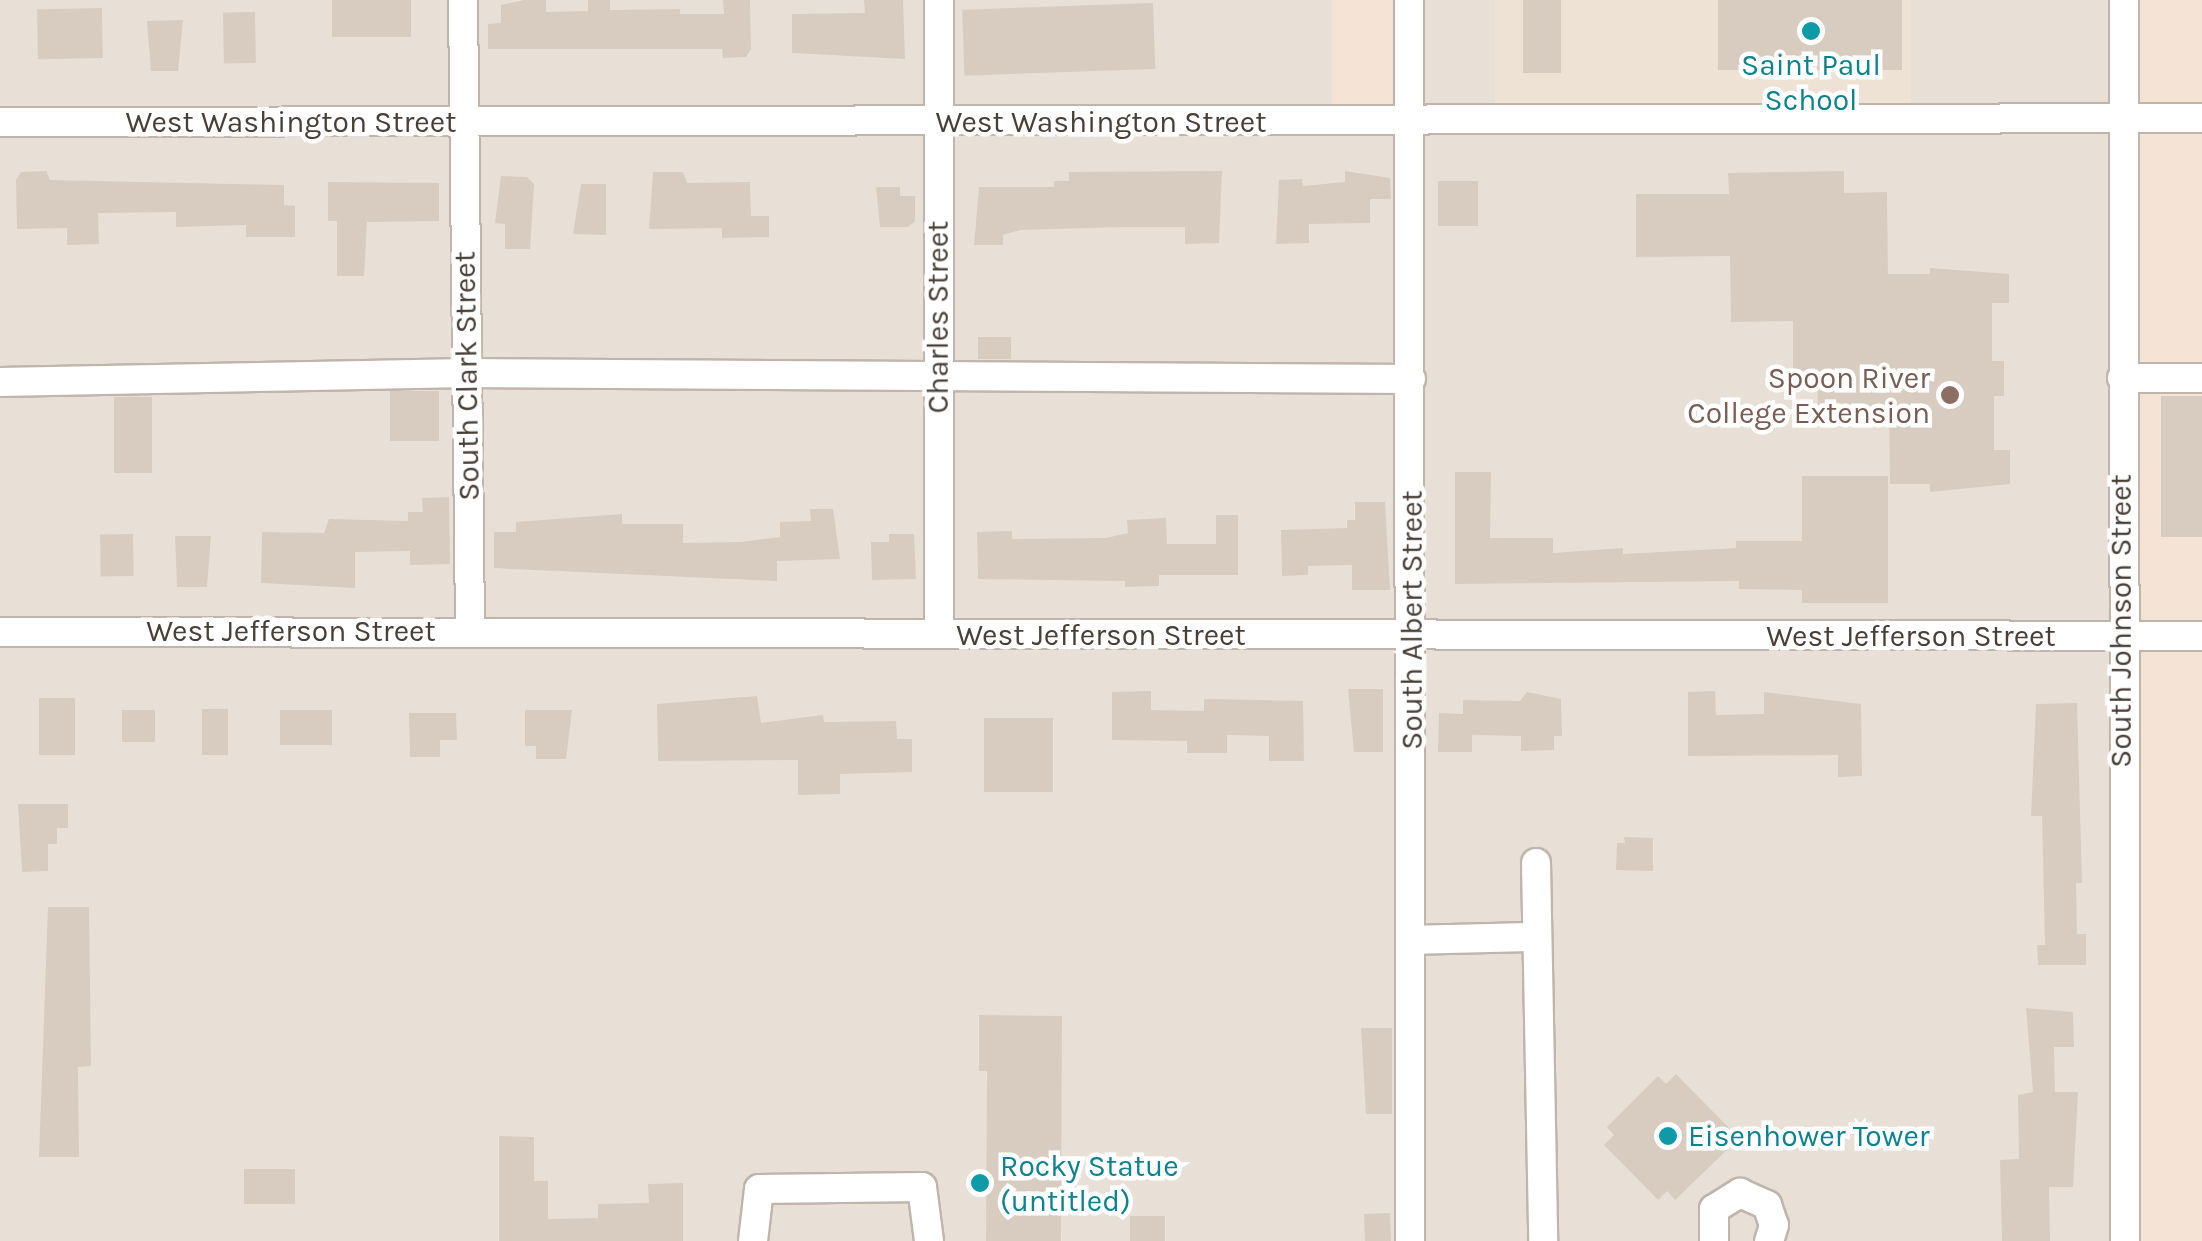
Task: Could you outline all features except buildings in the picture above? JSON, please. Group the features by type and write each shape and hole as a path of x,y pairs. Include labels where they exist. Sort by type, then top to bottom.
{"street":[{"name":"South Clark Street","path":"463,0 470,630"},
{"name":"Charles Street","path":"939,634 940,0"},
{"name":"South Albert Street","path":"1409,0 1410,1241"},
{"name":"South Johnson Street","path":"2124,0 2120,636 2125,1241"},
{"name":"West Washington Street","path":"0,122 2202,118"},
{"path":"0,382 467,373 937,372 1411,379"},
{"path":"2122,378 2202,378"},
{"name":"West Jefferson Street","path":"0,632 2202,636"},
{"path":"1536,863 1543,1241"},
{"path":"1411,940 1537,937"},
{"path":"753,1241 759,1189 922,1187 929,1241"},
{"path":"1712,1241 1714,1208 1740,1193 1767,1205 1774,1225 1769,1241"}],"shaded area":[{"path":"0,0 1332,0 1332,122 1409,0 2124,0 2125,1241 0,1241"},
{"path":"1332,0 1409,0 1409,122 1332,122"},
{"path":"1495,0 1911,0 1911,122 1495,122"},
{"path":"2124,0 2202,0 2202,1241 2124,1241"}],"place":[{"name":"Saint Paul School","path":"1811,31"},
{"name":"Spoon River College Extension","path":"1950,395"},
{"name":"Eisenhower Tower","path":"1668,1136"},
{"name":"Rocky Statue (untitled)","path":"980,1183"}]}
